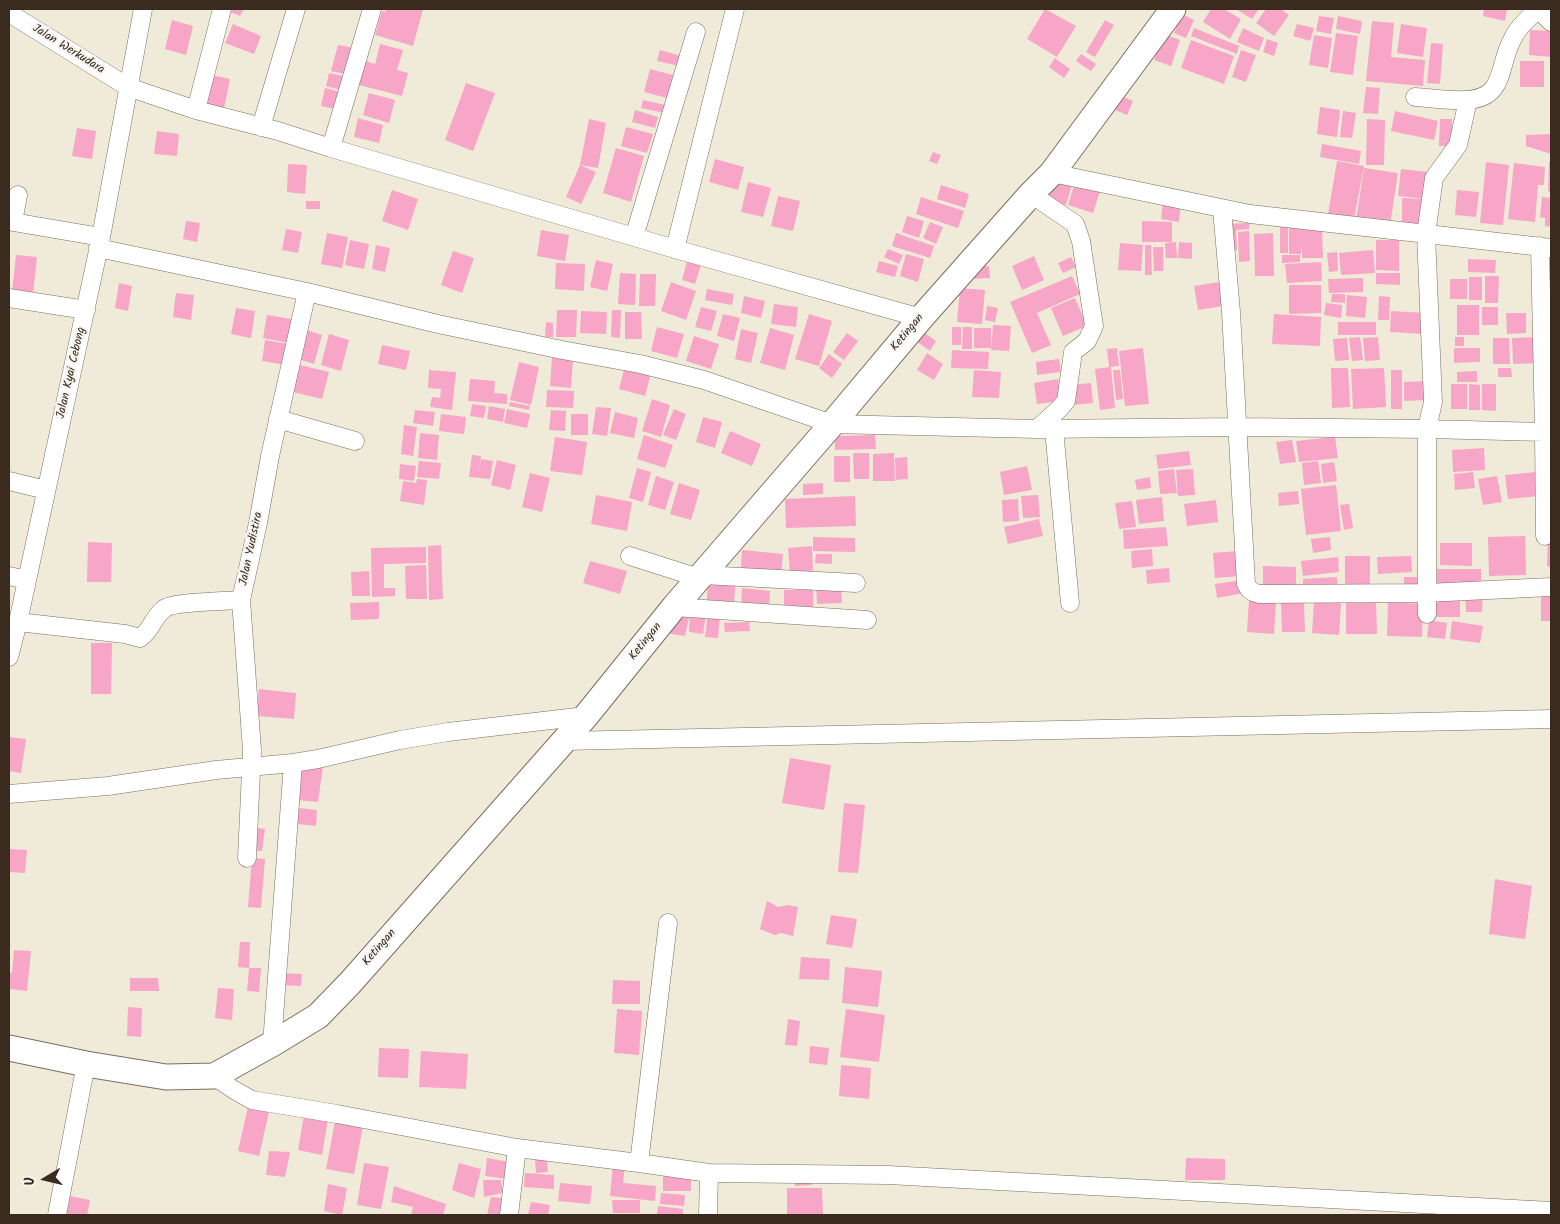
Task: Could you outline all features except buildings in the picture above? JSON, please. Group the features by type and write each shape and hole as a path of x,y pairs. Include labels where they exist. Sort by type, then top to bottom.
{"street":[{"name":"Jalan Kyai Cebong","path":"10,650 18,622 100,243 143,9"},
{"path":"196,110 222,9"},
{"path":"261,127 296,9"},
{"path":"331,148 372,9"},
{"path":"675,249 735,9"},
{"name":"Ketingan","path":"9,1048 86,1064 166,1077 214,1076 318,1016 350,983 586,716 674,607 921,318 1031,194 1052,173 1174,9"},
{"path":"1415,97 1468,100 1483,96 1492,91 1497,84 1510,43 1520,26 1538,9 1551,22"},
{"name":"Jalan Werkudara","path":"9,13 128,87 196,110 278,131 675,249 921,318"},
{"path":"634,237 696,32"},
{"path":"1427,614 1427,428 1433,402 1426,234 1434,178 1458,145 1468,100"},
{"path":"1052,173 1250,214 1546,247 1548,432 1545,536"},
{"path":"1031,194 1075,224 1081,241 1094,326 1087,341 1073,352 1066,401 1045,429 1070,603"},
{"path":"18,195 14,222 448,326 640,364 704,380 832,424 1045,429 1427,428 1548,432"},
{"path":"1222,209 1231,312 1246,584 1248,589 1259,594 1426,593 1551,587"},
{"name":"Jalan Yudistira","path":"18,622 125,634 140,638 149,632 152,621 166,607 242,600 278,419 307,292"},
{"path":"9,298 86,310"},
{"path":"278,419 355,441"},
{"path":"9,482 46,490"},
{"path":"630,556 701,576 856,583"},
{"path":"9,576 27,580"},
{"path":"242,600 252,750 248,858"},
{"path":"674,607 867,620"},
{"path":"9,794 108,786 216,770 293,763 400,740 448,732 586,716"},
{"path":"564,741 1551,719"},
{"path":"272,1044 293,763"},
{"path":"639,1163 668,923"},
{"path":"57,1215 86,1064"},
{"path":"214,1076 252,1100 517,1148 709,1173 888,1175 1551,1211"},
{"path":"509,1215 517,1148"},
{"path":"708,1215 709,1173"}]}
